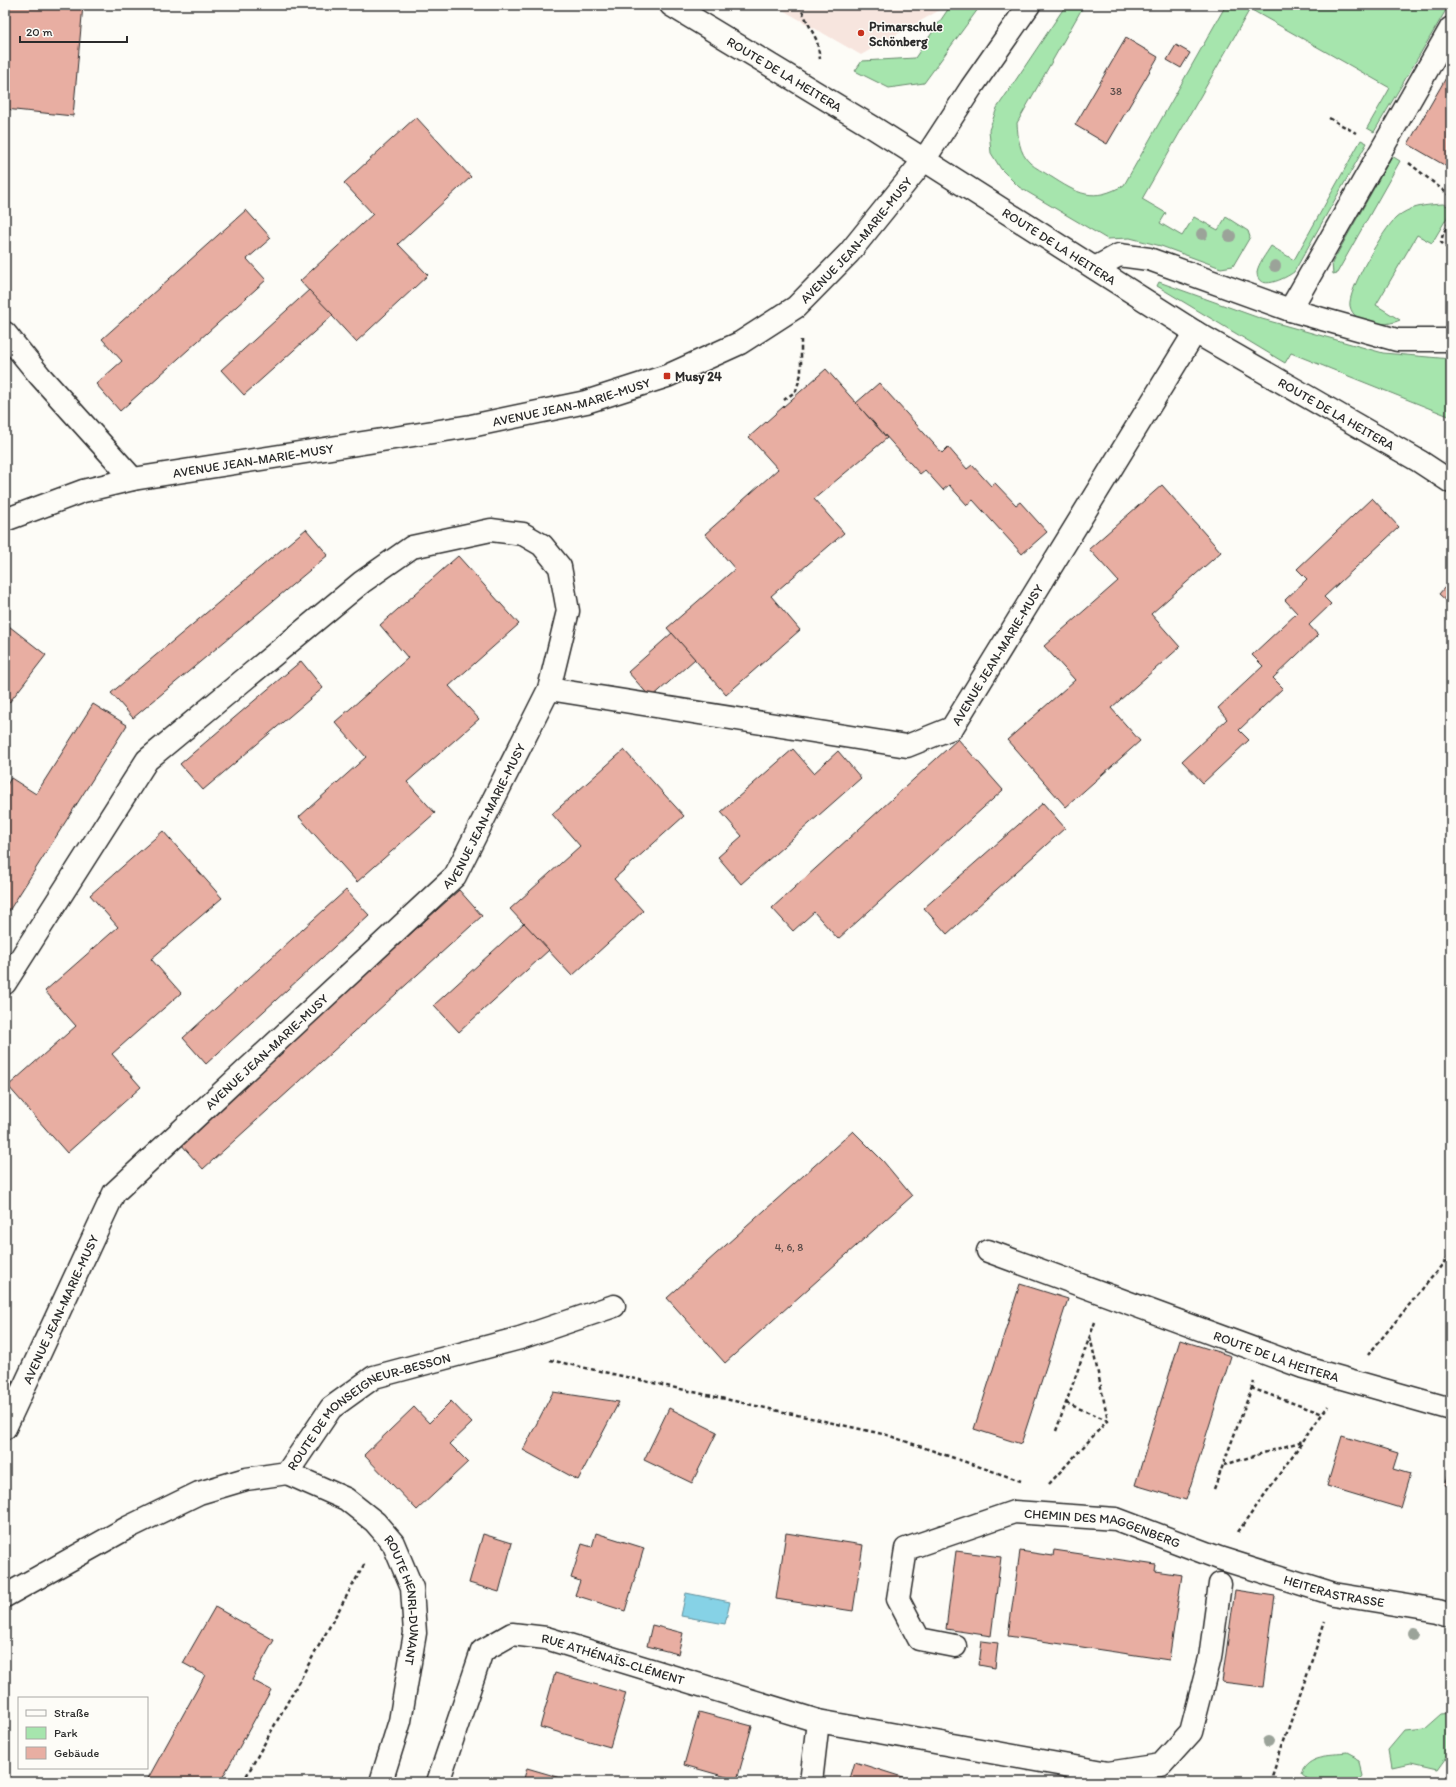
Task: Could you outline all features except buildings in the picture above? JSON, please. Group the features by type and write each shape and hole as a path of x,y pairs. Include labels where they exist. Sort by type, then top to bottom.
{"street":[{"name":"ROUTE DE LA HEITERA","path":"671,5 874,128 1194,332 1419,461 1451,482"},
{"name":"AVENUE JEAN-MARIE-MUSY","path":"5,520 83,491 133,479 471,426 586,402 667,376 740,343 796,307 849,253 924,160 970,88 1029,5"},
{"path":"1290,310 1451,28"},
{"path":"1095,268 1119,255 1150,259 1290,310 1397,340 1451,340"},
{"name":"AVENUE JEAN-MARIE-MUSY","path":"549,689 907,746 952,728 1194,332"},
{"path":"5,333 40,376 133,479"},
{"name":"AVENUE JEAN-MARIE-MUSY","path":"5,983 147,760 362,582 412,547 491,530 523,534 542,545 560,567 568,611 549,689 456,876 114,1193 5,1428"},
{"name":"ROUTE DE LA HEITERA","path":"988,1251 1303,1367 1451,1408"},
{"name":"ROUTE DE MONSEIGNEUR-BESSON","path":"5,1596 127,1528 199,1493 246,1479 287,1473 331,1408 374,1377 520,1338 614,1306"},
{"name":"ROUTE HENRI-DUNANT","path":"287,1473 346,1499 375,1522 393,1543 412,1588 415,1633 400,1722 381,1782"},
{"name":"CHEMIN DES MAGGENBERG","path":"955,1646 918,1639 898,1599 906,1549 1014,1512 1116,1519 1219,1558"},
{"name":"HEITERASTRASSE","path":"1219,1558 1334,1594 1438,1611 1451,1615"},
{"name":"RUE ATHÉNAÏS-CLÉMENT","path":"438,1782 482,1651 512,1634 546,1638 818,1721 1108,1773 1161,1765 1191,1732 1210,1658 1220,1584"},
{"path":"811,1782 818,1721"}],"path":[{"path":"799,5 817,41 821,66"},
{"path":"1448,250 1441,242 1443,234 1451,219"},
{"path":"784,400 796,391 801,374 801,340"},
{"path":"1219,1558 1347,1379 1451,1254"},
{"path":"1056,1431 1105,1293"},
{"path":"1090,1336 1108,1420"},
{"path":"520,1338 549,1360 887,1435 1022,1481"},
{"path":"1214,1489 1265,1353"},
{"path":"1251,1388 1323,1414"},
{"path":"1066,1403 1108,1420"},
{"path":"1044,1489 1108,1420"},
{"path":"1224,1465 1304,1440"},
{"path":"243,1782 365,1563"},
{"path":"1270,1782 1334,1594"}],"shaded area":[{"name":"Primarschule Schönberg","path":"774,5 941,5 938,11 861,55"}],"green space":[{"path":"951,5 981,5 924,83 889,88 855,71 862,61 915,58"},
{"path":"1066,5 1084,5 1017,123 1019,139 1023,154 1034,167 1069,188 1078,192 1094,195 1113,191 1124,185 1226,5 1394,5 1401,9 1403,5 1449,5 1374,132 1367,128 1390,88 1250,9 1142,199 1166,213 1160,223 1182,236 1194,217 1218,230 1226,217 1248,231 1250,237 1233,266 1221,268 1161,246 1130,238 1107,239 1019,187 1001,169 991,153 989,130 997,108"},
{"path":"1361,140 1367,143 1294,272 1279,280 1267,283 1262,282 1258,278 1257,272 1262,259 1271,246 1294,260"},
{"path":"1392,156 1400,161 1337,273 1333,274 1332,263"},
{"path":"1443,204 1451,207 1451,211 1432,243 1417,235 1376,305 1400,320 1387,324 1379,324 1364,321 1358,318 1353,313 1350,306 1354,287 1375,246 1390,224 1406,211 1424,206"},
{"path":"1159,282 1262,319 1383,353 1451,359 1451,417 1291,353 1285,363 1157,286"},
{"path":"1451,1713 1451,1762 1444,1759 1436,1770 1410,1764 1392,1768 1389,1750 1405,1731 1424,1729 1441,1714"},
{"path":"1346,1754 1359,1761 1362,1773 1355,1782 1320,1781 1307,1777 1301,1773 1304,1767 1314,1759"}],"water":[{"path":"686,1593 730,1602 725,1624 681,1616"}],"place":[{"name":"Primarschule Schönberg","path":"861,33"},
{"name":"Musy 24","path":"667,376"}]}
